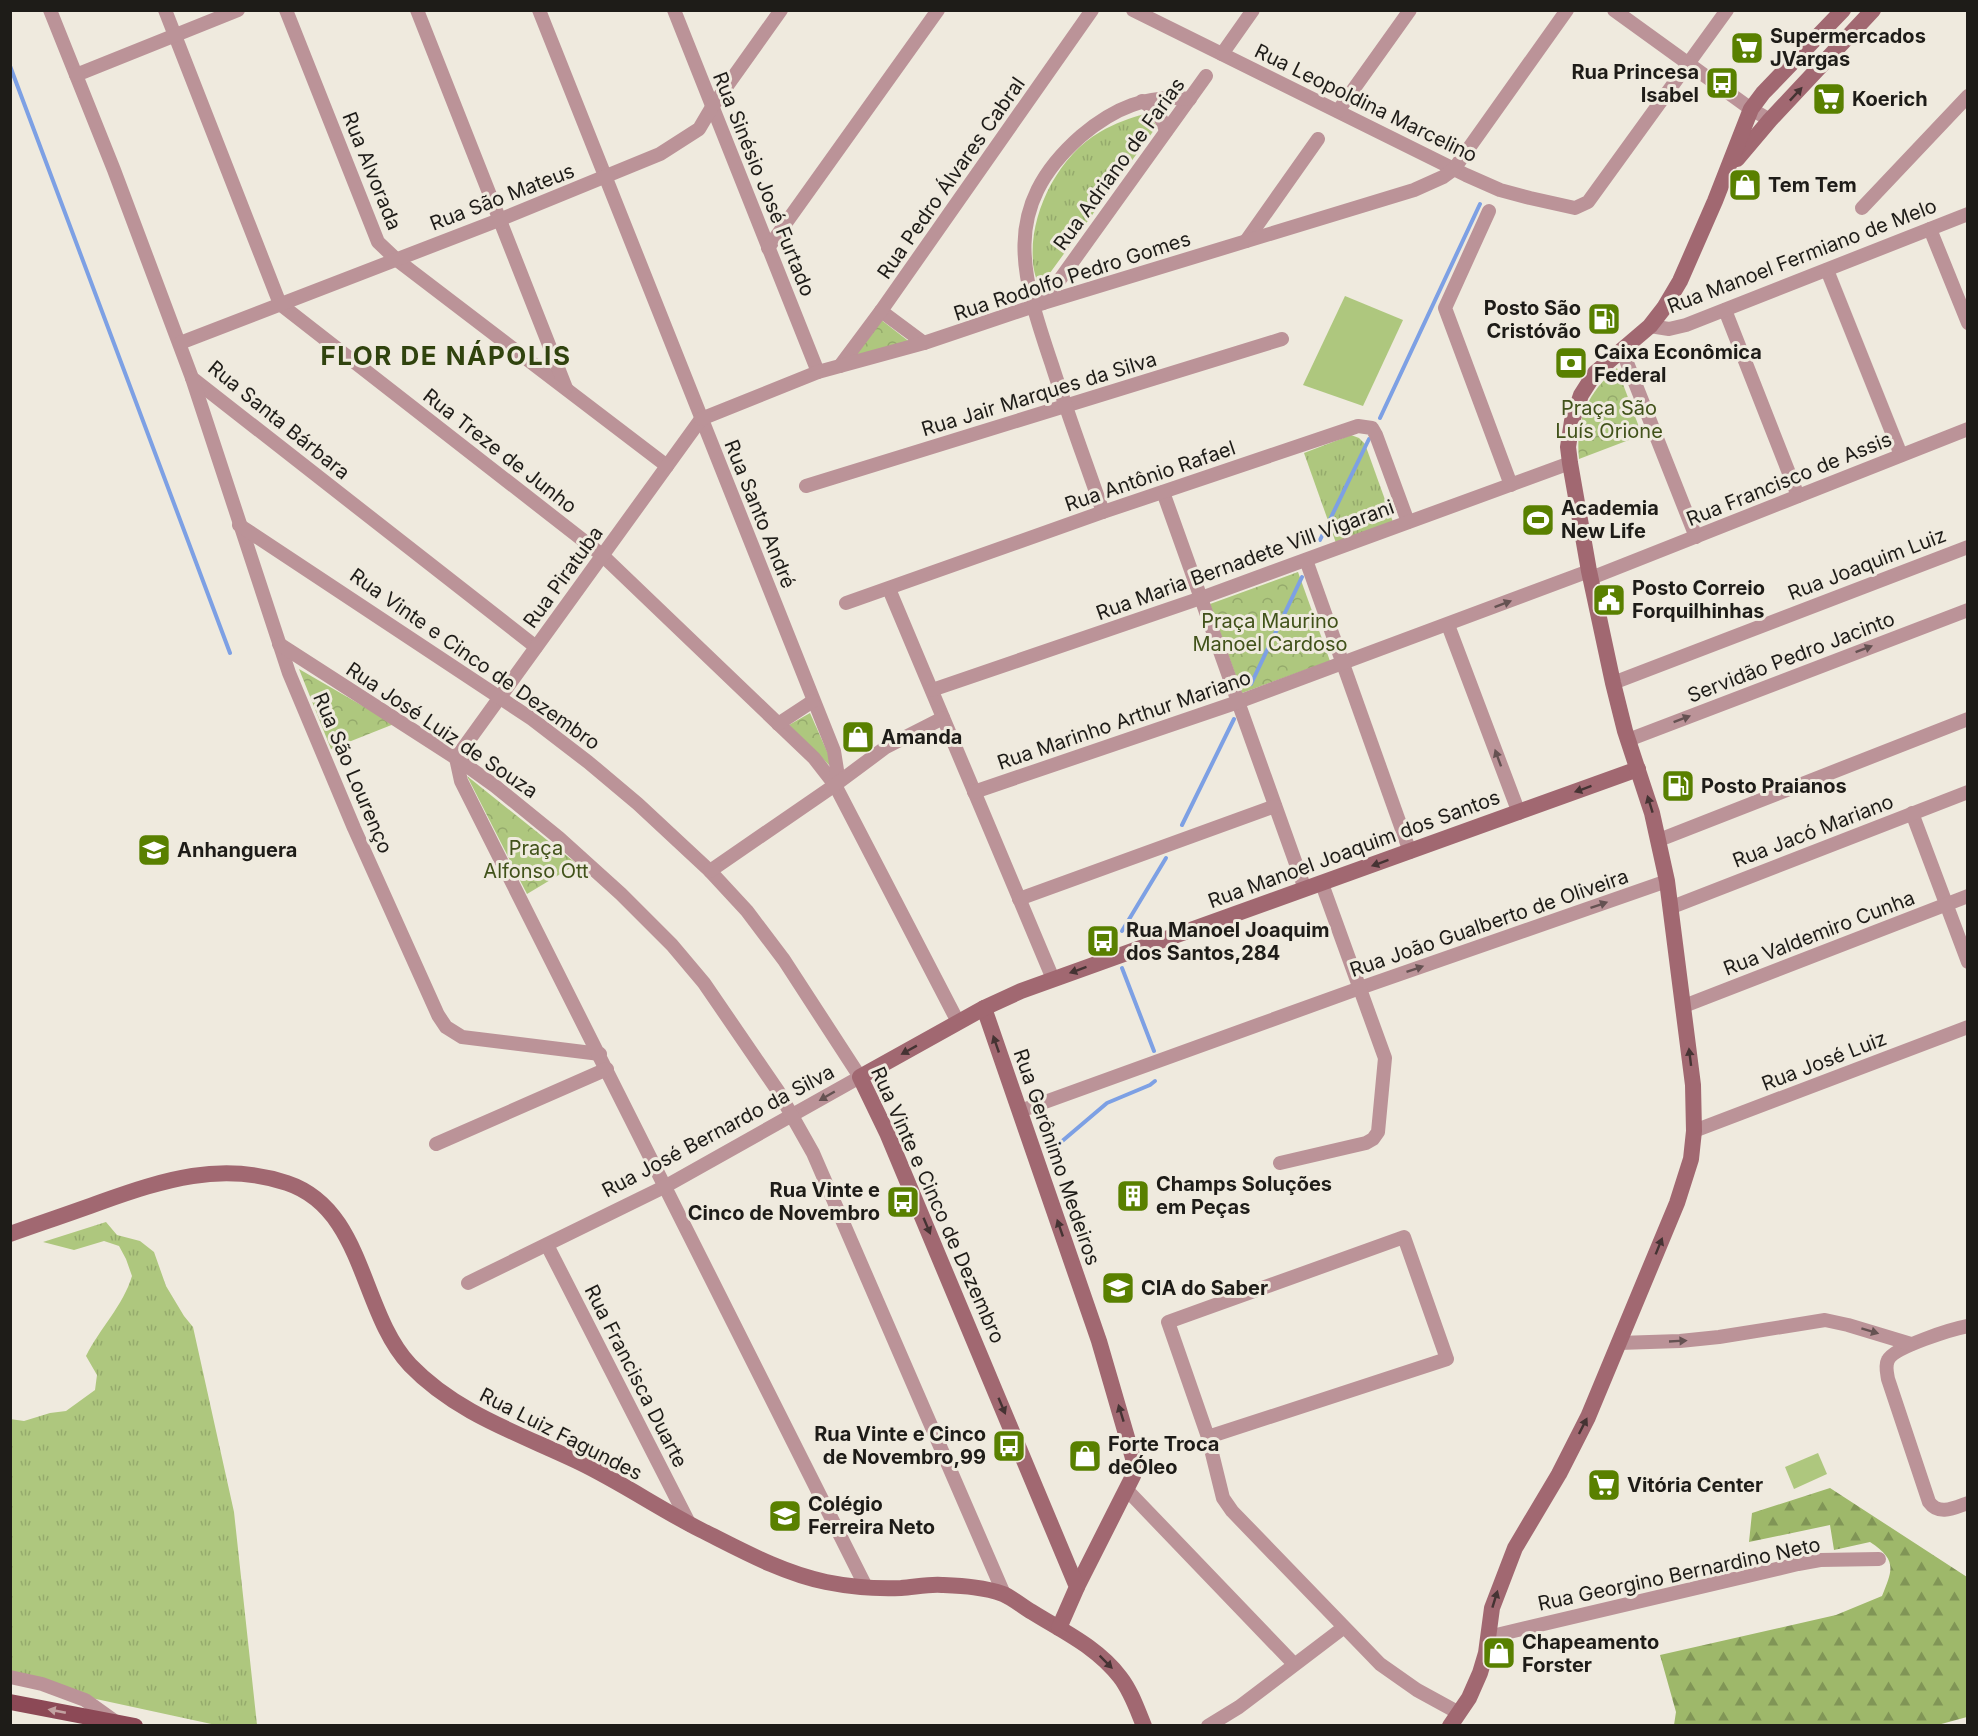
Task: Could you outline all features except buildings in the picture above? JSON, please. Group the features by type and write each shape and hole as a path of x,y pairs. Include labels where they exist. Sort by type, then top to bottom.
{"main road":[{"path":"1729,169 1770,120 1873,10"},
{"path":"1454,1719 1477,1683 1484,1663 1496,1596 1515,1548 1559,1474 1583,1427 1619,1343 1688,1172 1694,1131 1694,1098 1672,907 1659,840 1612,683 1570,463 1568,447 1572,421 1581,395 1595,373 1650,326 1680,281 1729,169 1751,109 1763,93 1841,13 1855,30"},
{"name":"Rua Manoel Joaquim dos Santos","path":"984,1008 1053,979 1638,769"},
{"name":"Rua José Bernardo da Silva","path":"860,1077 984,1008"},
{"name":"Rua Gerônimo Medeiros","path":"984,1008 1099,1341 1135,1465 1133,1476 1077,1587"},
{"name":"Rua Vinte e Cinco de Dezembro","path":"860,1077 887,1132 1077,1587"},
{"name":"Rua Luiz Fagundes","path":"10,1234 154,1184 194,1175 251,1175 302,1189 313,1195 341,1228 353,1248 378,1315 399,1353 423,1378 462,1407 582,1463 690,1525 764,1561 804,1576 823,1582 866,1587 900,1588 938,1585 1004,1594 1096,1652 1122,1678 1144,1725"},
{"path":"1059,1628 1063,1614 1077,1587"},
{"path":"10,1702 135,1725"}],"street":[{"name":"Rua Santa Bárbara","path":"50,10 192,378 536,647"},
{"path":"165,10 280,304"},
{"path":"75,75 238,10"},
{"name":"Rua Alvorada","path":"286,10 374,235 384,249 667,466"},
{"path":"417,10 566,389"},
{"name":"Rua Santo André","path":"539,10 837,761 835,785 958,1023"},
{"name":"Rua Sinésio José Furtado","path":"674,10 818,372"},
{"name":"Rua São Mateus","path":"180,344 500,220 660,154 692,136 703,124 712,107 781,10"},
{"path":"768,248 938,10"},
{"name":"Rua Pedro Álvares Cabral","path":"840,366 1092,10"},
{"name":"Rua Leopoldina Marcelino","path":"1133,10 1500,190 1575,208 1588,202 1689,64"},
{"path":"1221,54 1252,10"},
{"path":"1338,111 1410,10"},
{"path":"1454,169 1568,10"},
{"path":"1614,10 1751,109 1770,120"},
{"path":"1689,64 1727,10"},
{"name":"Rua Adriano de Farias","path":"1038,305 1206,76"},
{"path":"1862,208 1968,96"},
{"path":"1103,512 1065,406 1038,305 1026,281 1023,245 1029,216 1042,184 1060,157 1089,129 1105,118 1142,101 1163,97 1190,99"},
{"path":"1142,101 1156,111 1167,131"},
{"path":"1246,241 1318,140"},
{"name":"Rua Rodolfo Pedro Gomes","path":"701,418 818,372 924,343 1038,305 1414,190 1443,177 1454,169"},
{"path":"1489,211 1445,308 1511,485"},
{"name":"Rua Manoel Fermiano de Melo","path":"1650,326 1669,329 1686,325 1968,214"},
{"path":"1930,229 1968,323"},
{"path":"1827,270 1901,455"},
{"name":"Rua Treze de Junho","path":"280,304 602,555 822,766 835,785"},
{"path":"1725,310 1798,496"},
{"path":"881,311 924,343"},
{"name":"Rua Jair Marques da Silva","path":"806,486 1282,339"},
{"path":"1622,350 1696,537"},
{"name":"Rua São Lourenço","path":"192,378 279,644 345,808 438,1015 447,1027 462,1037 600,1054"},
{"name":"Rua Piratuba","path":"456,758 701,418"},
{"name":"Rua Antônio Rafael","path":"846,603 1103,512 1364,426 1372,428 1376,435 1408,522"},
{"name":"Rua Francisco de Assis","path":"1590,575 1696,537 1968,429"},
{"name":"Rua Maria Bernadete Vill Vigarani","path":"932,690 1201,598 1570,463"},
{"path":"1163,492 1305,890"},
{"name":"Rua Vinte e Cinco de Dezembro","path":"239,525 500,697 606,777 710,871 747,910 774,946 860,1077"},
{"name":"Rua Joaquim Luiz","path":"1612,683 1968,547"},
{"path":"1306,560 1410,852"},
{"name":"Rua Marinho Arthur Mariano","path":"974,792 1238,702 1590,575"},
{"path":"889,589 1053,979"},
{"name":"Servidão Pedro Jacinto","path":"1628,740 1968,610"},
{"path":"1448,625 1518,813"},
{"name":"Rua José Luiz de Souza","path":"279,644 456,758 519,804 621,894 672,945 720,1006 793,1116 830,1190 1004,1594"},
{"path":"778,724 813,701"},
{"path":"710,871 886,747 943,718"},
{"path":"1659,840 1968,719"},
{"path":"456,758 461,781 866,1587"},
{"name":"Rua Jacó Mariano","path":"1672,907 1968,792"},
{"path":"1019,899 1275,806"},
{"path":"1912,813 1968,962"},
{"name":"Rua João Gualberto de Oliveira","path":"1020,1112 1360,988 1667,881"},
{"path":"1280,1163 1366,1143 1378,1132 1384,1058 1322,884"},
{"name":"Rua Valdemiro Cunha","path":"1684,1006 1968,896"},
{"name":"Rua José Luiz","path":"1694,1131 1968,1027"},
{"path":"436,1144 607,1068"},
{"name":"Rua José Bernardo da Silva","path":"468,1283 666,1186 860,1077"},
{"path":"1208,1437 1447,1359 1404,1237 1168,1322 1208,1437 1223,1498 1232,1511 1380,1664 1454,1719"},
{"name":"Rua Francisca Duarte","path":"547,1245 690,1525"},
{"path":"1619,1343 1719,1337 1825,1320 1848,1324 1911,1344"},
{"path":"1968,1326 1911,1344 1892,1354 1886,1367 1929,1502 1933,1508 1939,1510 1968,1503"},
{"path":"1126,1489 1294,1665"},
{"name":"Rua Georgino Bernardino Neto","path":"1488,1637 1798,1564 1820,1560 1879,1559"},
{"path":"1208,1725 1239,1707 1343,1628"},
{"path":"10,1677 42,1684 85,1700 115,1722"}],"green space":[{"path":"1147,113 1157,126 1039,288 1033,261 1036,224 1041,206 1059,171 1071,156 1100,132 1117,123"},
{"path":"1345,296 1403,320 1363,406 1303,385"},
{"path":"880,319 911,343 857,361 854,354"},
{"name":"Praça São Luís Orione","path":"1617,368 1642,435 1579,459 1579,432 1586,408 1598,387"},
{"path":"1351,435 1359,438 1365,444 1393,522 1336,543 1304,453"},
{"name":"Praça Maurino Manoel Cardoso","path":"1298,572 1330,661 1242,693 1210,604"},
{"path":"299,669 394,724 331,749"},
{"path":"810,713 830,758 829,765 789,725"},
{"name":"Praça Alfonso Ott","path":"467,776 577,864 527,894"},
{"path":"524,828 564,861 549,879 510,845"},
{"path":"106,1222 117,1235 140,1241 154,1252 166,1286 193,1327 234,1512 257,1725 216,1725 13,1681 10,1670 10,1419 24,1421 66,1411 95,1390 97,1375 86,1356 123,1297 132,1276 119,1246 104,1241 74,1250 43,1242"},
{"path":"1818,1453 1827,1474 1794,1489 1785,1467"},
{"path":"1830,1488 1967,1577 1967,1717 1934,1726 1674,1725 1676,1712 1660,1655 1836,1615 1882,1596 1890,1572 1889,1560 1885,1554 1870,1542 1834,1550 1830,1525 1749,1542 1752,1513"}],"waterway":[{"path":"10,66 230,653"},
{"path":"1380,418 1480,204"},
{"path":"1320,540 1369,439"},
{"path":"1251,684 1302,577"},
{"path":"1182,825 1234,719"},
{"path":"1122,931 1166,858"},
{"path":"1122,968 1154,1051"},
{"path":"1054,1148 1107,1103 1155,1081"}],"place":[{"name":"Supermercados JVargas","path":"1747,48"},
{"name":"Rua Princesa Isabel","path":"1722,83"},
{"name":"Koerich","path":"1829,99"},
{"name":"Tem Tem","path":"1745,185"},
{"name":"Posto São Cristóvão","path":"1604,319"},
{"name":"Caixa Econômica Federal","path":"1571,363"},
{"name":"Academia New Life","path":"1538,520"},
{"name":"Posto Correio Forquilhinhas","path":"1609,600"},
{"name":"Amanda","path":"858,737"},
{"name":"Posto Praianos","path":"1678,786"},
{"name":"Anhanguera","path":"154,850"},
{"name":"Rua Manoel Joaquim dos Santos,284","path":"1103,941"},
{"name":"Champs Soluções em Peças","path":"1133,1196"},
{"name":"Rua Vinte e Cinco de Novembro","path":"903,1202"},
{"name":"CIA do Saber","path":"1118,1288"},
{"name":"Rua Vinte e Cinco de Novembro,99","path":"1009,1446"},
{"name":"Forte Troca deÓleo","path":"1085,1456"},
{"name":"Vitória Center","path":"1604,1485"},
{"name":"Colégio Ferreira Neto","path":"785,1516"},
{"name":"Chapeamento Forster","path":"1499,1653"}],"district":[{"name":"FLOR DE NÁPOLIS","path":"446,355"}]}
